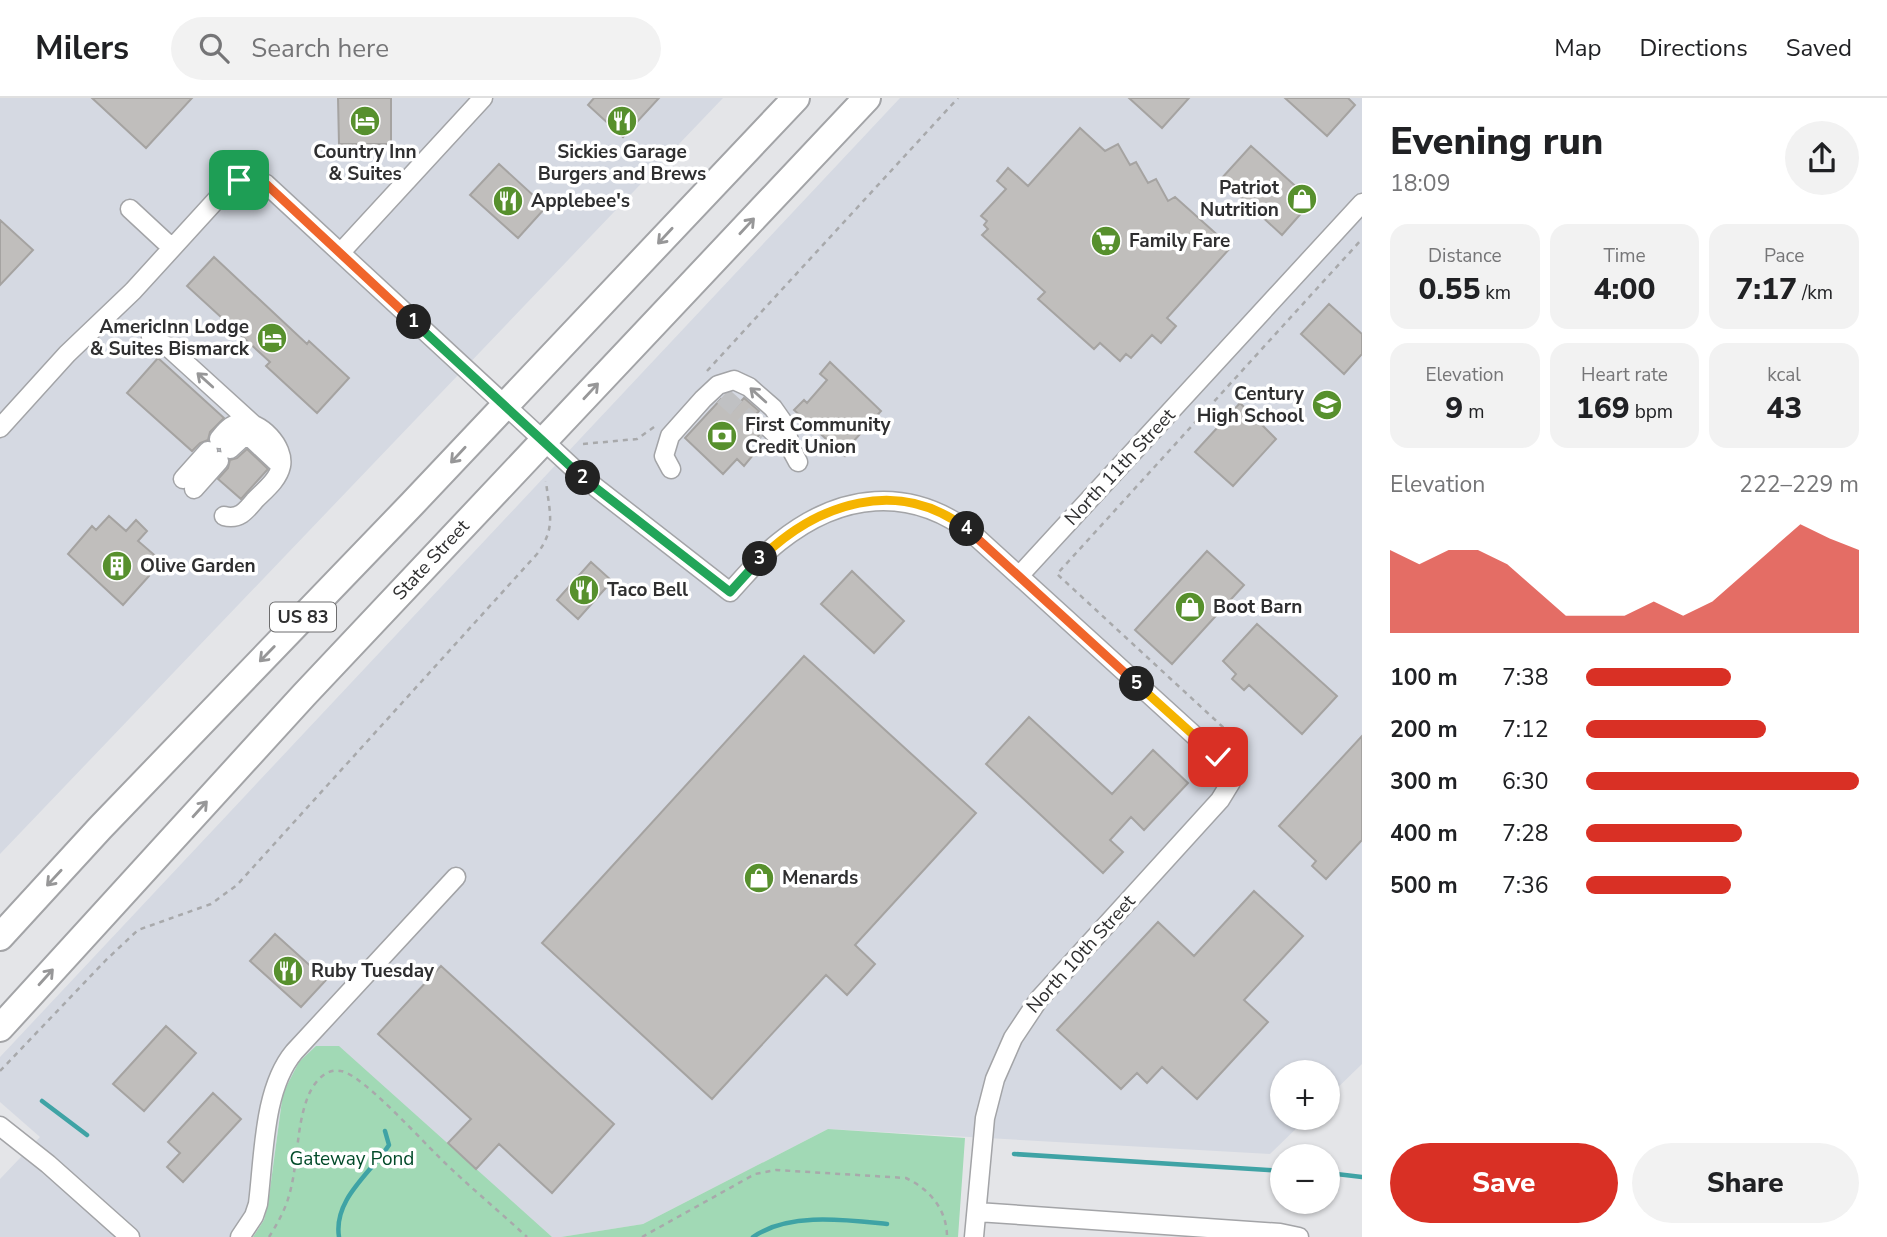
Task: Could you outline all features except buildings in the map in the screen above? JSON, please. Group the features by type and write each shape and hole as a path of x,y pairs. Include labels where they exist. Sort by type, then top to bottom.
{"highway":[{"name":"US 83","path":"0,937 100,828 796,98"},
{"name":"State Street","path":"0,1028 295,705 867,98"}],"street":[{"path":"341,252 483,98"},
{"path":"0,428 66,354 124,300 228,188 246,178 266,184 604,495 730,592 762,557 793,531 827,512 867,501 909,502 948,516 973,534 1019,576"},
{"name":"North 11th Street","path":"1019,576 1362,203"},
{"path":"130,209 172,248"},
{"path":"151,337 168,347 278,446 282,463 276,478 243,514 233,518 224,516"},
{"path":"671,469 664,456 666,442 703,399 725,381 742,382 780,417 795,456 768,432"},
{"path":"703,399 714,394 727,394"},
{"path":"219,450 226,430 244,422 255,426"},
{"path":"188,484 219,450 242,438 251,439 282,463"},
{"name":"North 10th Street","path":"974,1237 985,1118 995,1079 1013,1038 1039,999 1220,800 1231,782 1230,773 1218,757 1019,576"},
{"path":"240,1237 254,1216 258,1204 270,1105 282,1068 456,877"},
{"path":"0,1126 48,1164 130,1237"},
{"path":"977,1212 1280,1233 1299,1237"}],"path":[{"path":"706,373 958,98"},
{"path":"1238,741 1057,574 1362,239"},
{"path":"583,444 637,439 659,423"},
{"path":"0,1070 138,930 211,904 229,892 246,875 542,547 552,517 545,481"},
{"path":"269,1237 289,1198 302,1122 310,1094 320,1078 329,1071 342,1070 355,1077 527,1237"},
{"path":"642,1237 755,1174 776,1170 905,1178 924,1187 938,1205 947,1228 947,1237"}],"shaded area":[{"path":"0,98 723,98 0,854"},
{"path":"900,98 1362,98 1362,1064 1340,1085 1340,1060 1270,1060 1270,1130 1295,1130 1280,1144 1270,1144 1270,1154 828,1129 643,1224 552,1237 288,1081 283,1093 268,1204 264,1220 253,1237 0,1237 0,1179 40,1137 0,1102 0,1057"}],"green space":[{"name":"Gateway Pond","path":"316,1046 339,1046 552,1237 253,1237 264,1220 268,1204 283,1093 299,1062"},
{"path":"828,1129 965,1138 958,1237 561,1237 643,1224"}],"waterway":[{"path":"42,1101 87,1135"},
{"path":"339,1237 339,1223 347,1199 389,1145 385,1131"},
{"path":"1014,1154 1270,1170"},
{"path":"1340,1174 1362,1177"},
{"path":"753,1237 767,1229 800,1221 836,1220 887,1224"}],"tunnel":[{"path":"723,396 765,434"}],"place":[{"name":"Country Inn & Suites","path":"365,121"},
{"name":"Sickies Garage Burgers and Brews","path":"622,121"},
{"name":"Patriot Nutrition","path":"1302,199"},
{"name":"Applebee's","path":"508,201"},
{"name":"Family Fare","path":"1106,241"},
{"name":"AmericInn Lodge & Suites Bismarck","path":"272,338"},
{"name":"Century High School","path":"1327,405"},
{"name":"First Community Credit Union","path":"722,436"},
{"name":"Olive Garden","path":"117,566"},
{"name":"Taco Bell","path":"584,590"},
{"name":"Boot Barn","path":"1190,607"},
{"name":"Menards","path":"759,878"},
{"name":"Ruby Tuesday","path":"288,971"}],"route":[{"path":"239,180 252,178 266,184 594,487 730,592 779,542 827,512 867,501 895,500 922,505 948,516 973,534 1218,757"}]}
